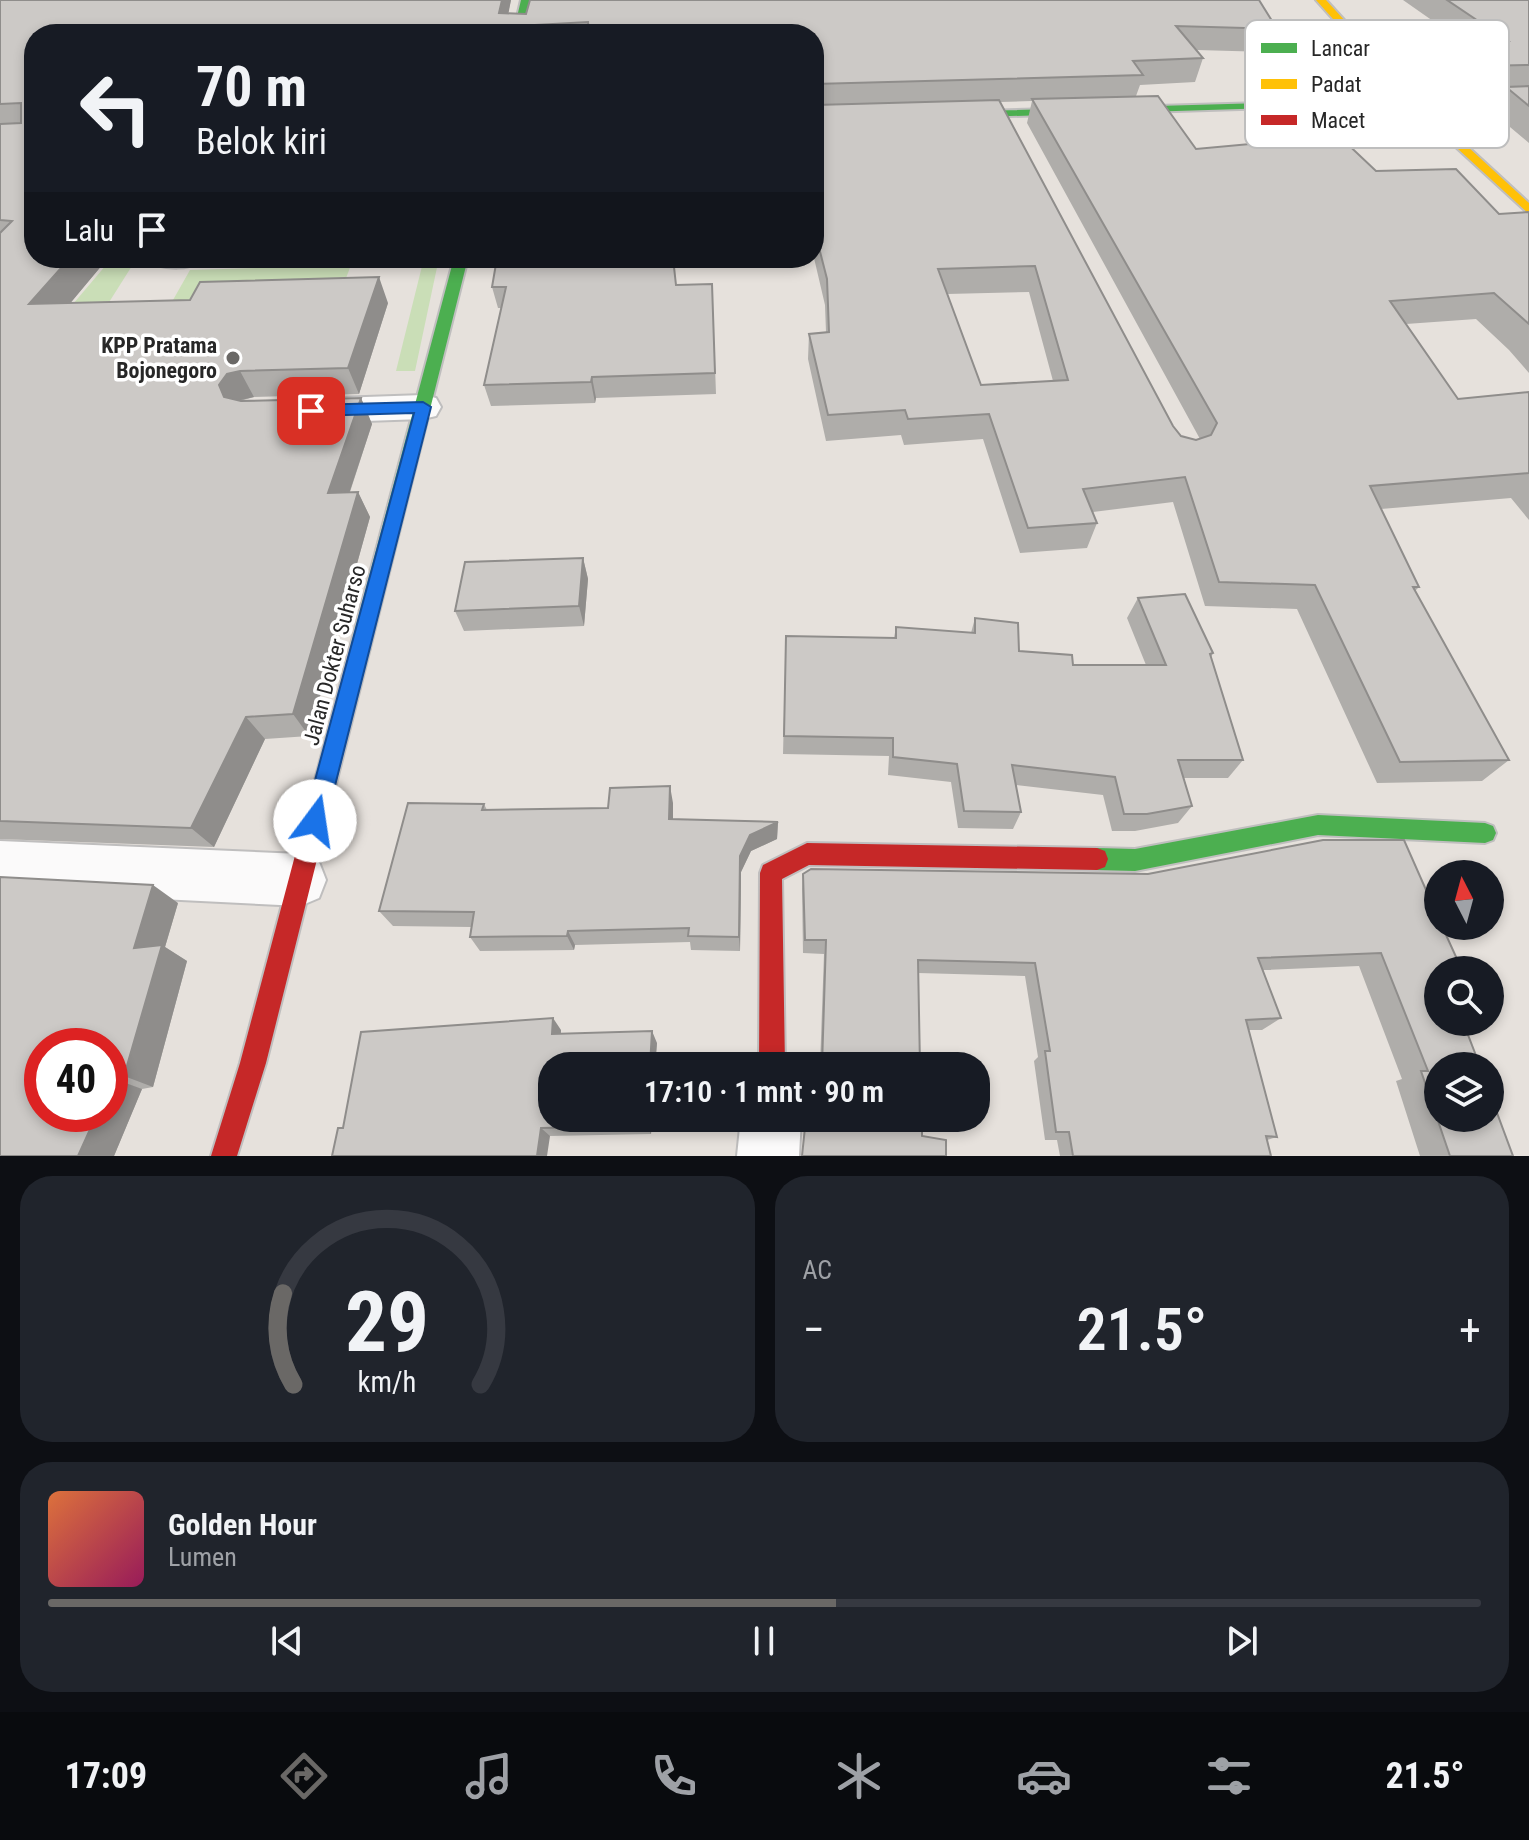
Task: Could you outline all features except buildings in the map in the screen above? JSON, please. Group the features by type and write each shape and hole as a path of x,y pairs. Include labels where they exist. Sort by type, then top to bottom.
{"main road":[{"path":"520,24 526,0"},
{"path":"1321,0 1339,20"},
{"path":"1509,100 1529,99"},
{"path":"925,115 1245,107"},
{"path":"1462,148 1529,210"},
{"name":"Jalan Dokter Suharso","path":"224,1156 253,1063 458,268"},
{"path":"772,1052 771,873 807,854 1135,860 1318,825 1485,833"}],"street":[{"path":"1005,113 1020,141"},
{"path":"270,412 423,407"},
{"path":"0,866 300,880"},
{"path":"768,1156 770,1132"}],"green space":[{"path":"104,268 131,268 106,307 62,317"},
{"path":"350,268 337,302 169,307 190,270"},
{"path":"422,268 437,268 415,371 396,371"}],"traffic: fast":[{"path":"520,24 526,0"},
{"path":"948,115 1245,106"},
{"path":"360,648 458,268"},
{"path":"1097,859 1135,860 1318,825 1485,833"}],"traffic: slow":[{"path":"1321,0 1339,20"},
{"path":"1462,148 1529,210"}],"traffic: jam":[{"path":"1509,100 1529,99"},
{"path":"224,1156 253,1063 360,648"},
{"path":"772,1052 771,873 807,854 1097,859"}],"place":[{"name":"KPP Pratama Bojonegoro","path":"233,358"}],"route":[{"path":"311,411 423,407 315,821"}]}
